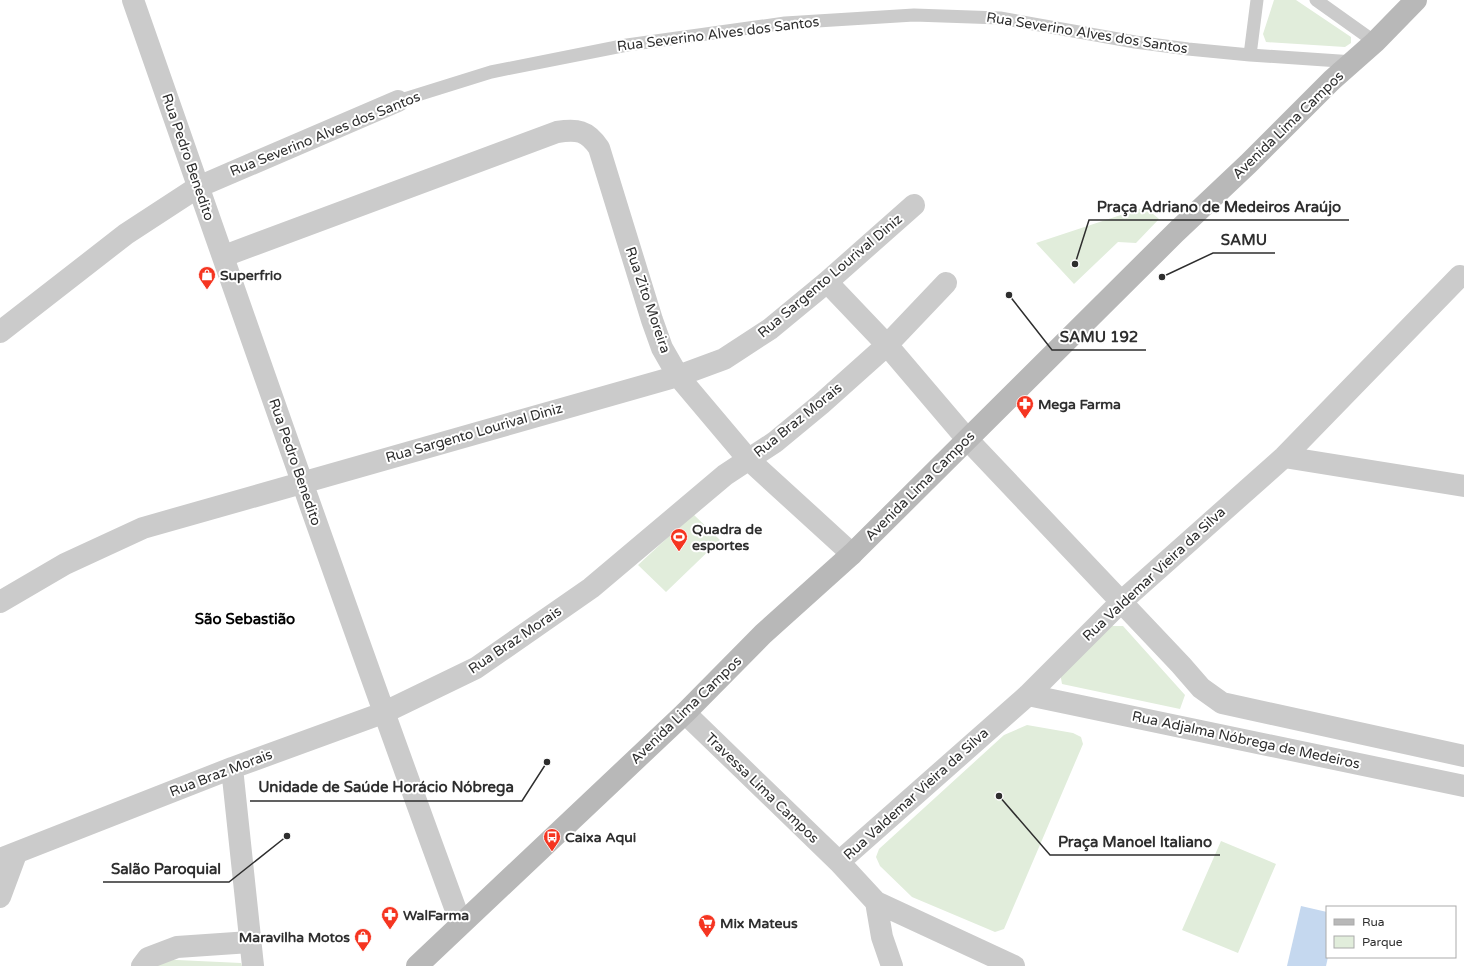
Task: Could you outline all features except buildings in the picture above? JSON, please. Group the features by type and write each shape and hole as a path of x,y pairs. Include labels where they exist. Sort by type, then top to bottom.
{"main road":[{"name":"Avenida Lima Campos","path":"417,966 685,713 763,634 852,554 1176,232 1248,164 1332,80 1375,42 1416,0"}],"street":[{"name":"Rua Pedro Benedito","path":"133,0 302,482 367,662 383,713 461,924"},
{"name":"Rua Severino Alves dos Santos","path":"0,332 126,234 198,187 398,101"},
{"name":"Rua Zito Moreira","path":"224,256 557,132 571,130 582,132 591,137 599,148 652,320 662,348 678,376 748,459 852,554"},
{"name":"Rua Sargento Lourival Diniz","path":"0,602 65,564 142,528 678,376 724,359 770,329 827,282 914,205"},
{"name":"Rua Valdemar Vieira da Silva","path":"839,862 1028,695 1120,602 1284,457 1460,276"},
{"path":"827,282 887,345 967,439 1201,688 1222,703 1464,756"},
{"name":"Rua Braz Morais","path":"8,856 232,768 383,713 476,668 591,588 725,475 775,442 816,409 887,345 946,283"},
{"path":"1284,457 1464,486"},
{"name":"Rua Adjalma Nóbrega de Medeiros","path":"1028,695 1464,786"},
{"name":"Travessa Lima Campos","path":"685,713 839,862 876,902"},
{"path":"232,768 253,966"},
{"path":"0,897 8,856"},
{"path":"876,902 882,937 892,966"},
{"path":"876,902 1014,966"},
{"path":"142,966 148,958 177,947 250,942"}],"lane":[{"path":"1250,55 1257,0"},
{"path":"1316,0 1375,42"},
{"name":"Rua Severino Alves dos Santos","path":"398,101 491,72 626,45 785,23 914,15 1000,18 1135,42 1250,55 1354,62"}],"green space":[{"path":"1274,0 1296,0 1351,37 1351,43 1345,47 1266,42 1263,34"},
{"path":"1145,207 1159,219 1136,243 1118,242 1074,284 1036,243"},
{"name":"Quadra de esportes","path":"693,514 720,540 666,592 638,565"},
{"path":"1110,626 1123,626 1185,695 1180,709 1062,684 1060,673"},
{"path":"1027,725 1073,733 1081,737 1083,744 1004,929 995,932 912,897 880,866 876,857 879,849 1004,735"},
{"path":"1221,841 1276,864 1238,953 1182,930"},
{"path":"156,959 241,963 242,966 151,966"}],"water":[{"path":"1301,906 1326,912 1326,958 1328,958 1326,966 1287,966"}],"place":[{"name":"Praça Adriano de Medeiros Araújo","path":"1075,264"},
{"name":"SAMU","path":"1162,277"},
{"name":"Superfrio","path":"207,290"},
{"name":"SAMU 192","path":"1009,295"},
{"name":"Mega Farma","path":"1025,419"},
{"name":"Quadra de esportes","path":"679,552"},
{"name":"Unidade de Saúde Horácio Nóbrega","path":"547,762"},
{"name":"Praça Manoel Italiano","path":"999,796"},
{"name":"Salão Paroquial","path":"287,836"},
{"name":"Caixa Aqui","path":"552,852"},
{"name":"WalFarma","path":"390,930"},
{"name":"Mix Mateus","path":"707,938"},
{"name":"Maravilha Motos","path":"363,952"}],"district":[{"name":"São Sebastião","path":"245,619"}]}
